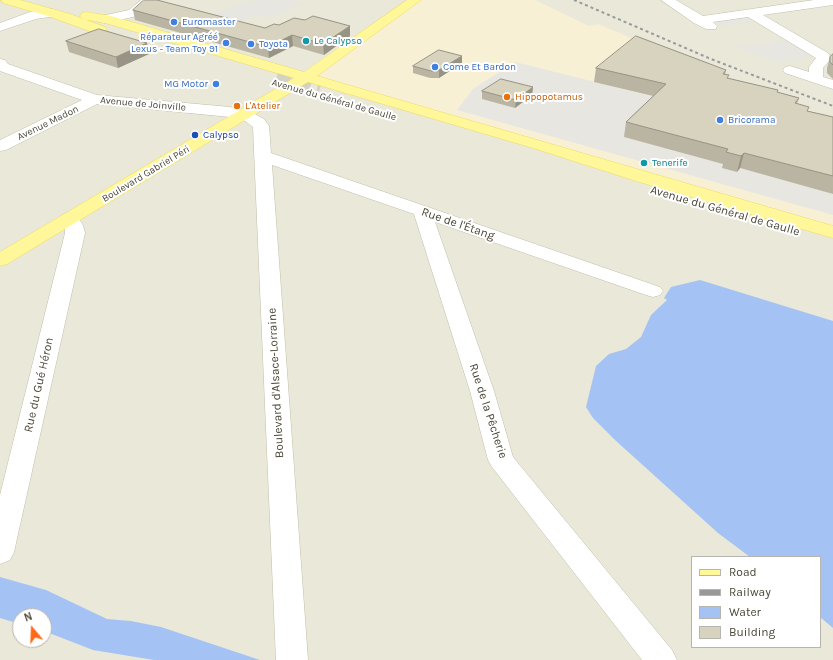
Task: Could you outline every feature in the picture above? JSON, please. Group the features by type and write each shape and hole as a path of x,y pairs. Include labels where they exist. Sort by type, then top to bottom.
{"main road":[{"name":"Avenue du Général de Gaulle","path":"7,0 135,34"},
{"name":"Avenue du Général de Gaulle","path":"31,0 86,16 135,34 275,79 290,87 569,168 618,180"},
{"name":"Boulevard Gabriel Péri","path":"0,260 306,77 415,0"},
{"name":"Avenue du Général de Gaulle","path":"52,13 110,33"},
{"name":"Avenue du Général de Gaulle","path":"86,16 106,19 540,144 642,177 833,232"},
{"path":"161,49 251,75"},
{"name":"Avenue du Général de Gaulle","path":"320,88 523,148 618,180 833,243"},
{"name":"Avenue du Général de Gaulle","path":"523,148 642,177"}],"street":[{"path":"106,19 133,13 148,0"},
{"path":"667,0 705,24 721,28 766,22"},
{"path":"675,0 697,12 711,16 724,16"},
{"path":"699,20 833,1"},
{"path":"749,12 821,54 823,58 816,67 816,79"},
{"path":"0,27 34,15 52,13"},
{"path":"812,49 817,56 816,58 809,63 794,67 790,70 833,85"},
{"name":"Avenue de Joinville","path":"1,66 95,99 153,104 244,115"},
{"name":"Avenue Madon","path":"0,146 95,99"},
{"name":"Boulevard d'Alsace-Lorraine","path":"244,115 261,126 292,660"},
{"name":"Rue de l'Étang","path":"263,156 654,291"},
{"name":"Rue de la Pêcherie","path":"422,211 482,391 501,460 661,660"},
{"name":"Rue du Gué Héron","path":"0,552 75,233 74,225 68,220"}],"shaded area":[{"path":"0,0 833,0 833,660 0,660"},
{"path":"257,0 294,0 303,4 271,18 258,14 237,23 212,16 247,1 251,2"},
{"path":"415,0 535,0 589,26 598,24 731,80 833,119 833,232 306,77"},
{"path":"744,15 753,22 721,26 709,20"},
{"path":"787,40 806,51 809,57 778,62 735,47"},
{"path":"515,62 663,99 624,137 725,164 737,172 740,168 833,194 833,215 457,110 473,89"}],"water":[{"path":"700,280 833,321 833,628 821,618 821,556 749,556 718,533 615,440 593,418 586,407 596,366 609,354 626,349 641,337 651,315 667,300 664,298 671,287"},
{"path":"0,577 46,590 107,619 131,621 161,627 260,660 154,660 93,650 52,634 52,608 12,608 12,622 0,618"}],"building":[{"path":"144,0 157,0 265,28 274,24 279,25 294,18 305,20 313,16 350,26 323,44 292,35 268,47 133,10"},
{"path":"99,29 147,43 116,57 66,41"},
{"name":"Bricorama","path":"636,36 726,70 723,74 729,75 727,78 778,90 777,92 799,98 795,103 809,107 807,111 833,117 833,176 744,153 741,156 726,152 728,149 626,122 666,84 596,68"},
{"path":"439,50 462,56 439,70 431,71 413,66"},
{"path":"833,54 833,65 830,62 830,57"},
{"path":"501,79 533,87 516,100 482,91"}],"tunnel":[{"path":"277,76 320,88"}],"railway":[{"path":"574,0 711,59 833,106"}],"place":[{"name":"Euromaster","path":"174,22"},
{"name":"Le Calypso","path":"306,41"},
{"name":"Réparateur Agréé Lexus - Team Toy 91","path":"226,43"},
{"name":"Toyota","path":"251,44"},
{"name":"Come Et Bardon","path":"435,67"},
{"name":"MG Motor","path":"216,84"},
{"name":"Hippopotamus","path":"507,97"},
{"name":"L'Atelier","path":"237,106"},
{"name":"Bricorama","path":"720,120"},
{"name":"Calypso","path":"195,135"},
{"name":"Tenerife","path":"644,163"}]}
